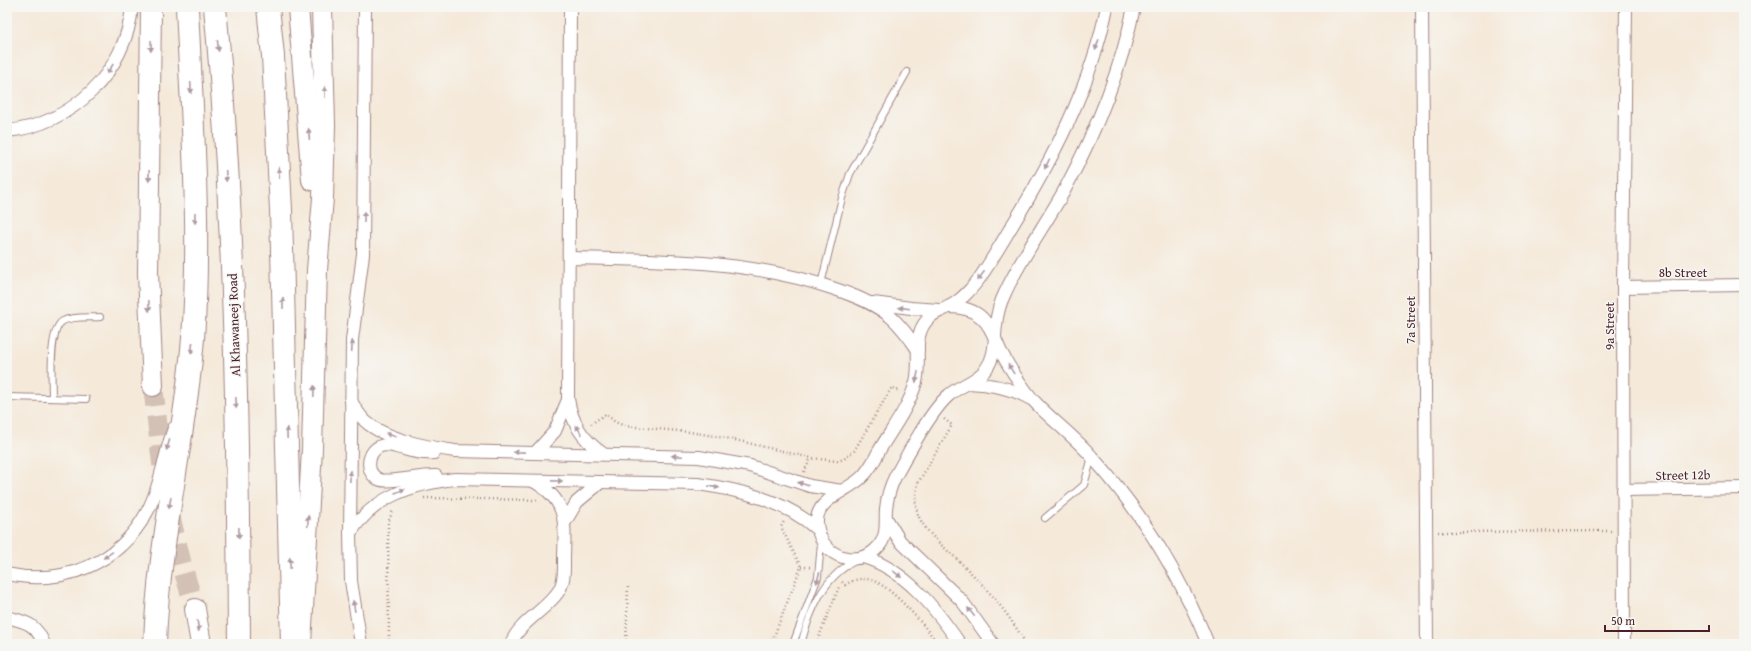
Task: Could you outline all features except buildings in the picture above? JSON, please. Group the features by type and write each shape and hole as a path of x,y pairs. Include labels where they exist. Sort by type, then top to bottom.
{"highway":[{"path":"155,644 164,536 187,395 193,338 196,238 187,7"},
{"name":"Al Khawaneej Road","path":"215,7 235,330 240,644"},
{"path":"268,7 273,56 282,210 292,644"}],"main road":[{"path":"151,7 148,273 153,386"},
{"path":"298,7 308,116 317,270"},
{"path":"301,644 312,449 317,270 323,198 325,125 322,7"},
{"path":"195,609 201,644"}],"street":[{"path":"7,131 39,125 58,117 92,92 116,59 127,34 132,7"},
{"path":"361,644 350,581 350,533 352,340 363,254 365,7"},
{"path":"536,452 555,431 566,410 568,398 570,7"},
{"path":"819,534 820,510 833,495 860,479 867,472 910,398 918,374 918,337 922,326 929,317 961,299 979,279 1032,194 1072,114 1097,45 1107,7"},
{"path":"861,558 879,546 886,528 888,499 893,481 934,413 948,395 978,378 986,370 992,360 999,309 1004,295 1065,190 1095,125 1122,53 1134,7"},
{"name":"7a Street","path":"1422,7 1426,640"},
{"name":"9a Street","path":"1624,644 1623,287 1626,7"},
{"path":"569,258 702,261 762,269 821,284 868,302 904,308 944,309 960,307 972,310 982,317 1008,364 1034,401 1092,457 1123,493 1151,532 1176,574 1208,644"},
{"name":"8b Street","path":"1623,287 1744,285"},
{"path":"868,302 892,318 902,327 918,350"},
{"path":"968,383 1009,389 1034,401"},
{"path":"7,574 26,578 55,577 84,569 109,556 131,536 147,512 158,484 170,439 187,395"},
{"path":"568,398 570,410 579,431 602,453"},
{"path":"351,401 365,420 385,433 427,446 455,451"},
{"path":"842,491 799,483 768,472 724,461 686,456 455,451 430,454 385,445 377,448 372,453 369,461 369,468 373,475 379,480 387,482 418,476 455,479 674,483 721,488 744,493 788,509 804,518 819,534 826,547 841,557 861,558 884,565 903,579 928,603 960,644"},
{"path":"350,533 367,512 390,496 421,484 455,479"},
{"path":"511,644 519,631 553,598 562,586 564,579 565,522 556,500 541,486 532,481"},
{"path":"565,522 577,502 601,482"},
{"name":"Street 12b","path":"1624,490 1744,488"},
{"path":"886,518 900,541 962,601 994,644"},
{"path":"7,617 30,625 39,632 44,644"}],"lane":[{"path":"821,284 842,198 850,174 907,72"},
{"path":"52,398 53,338 57,326 63,321 70,319 100,317"},
{"path":"7,397 86,399"},
{"path":"1045,518 1084,485 1092,457"},
{"path":"801,644 820,568 819,534"},
{"path":"794,644 819,596 835,574 861,558"}],"path":[{"path":"579,431 606,414 615,422 625,426 697,433 731,439 810,458 837,461 849,455 858,446 892,387 910,398"},
{"path":"934,413 952,425 918,483 916,502 921,521 926,529 988,591 1005,611 1026,644"},
{"path":"799,483 810,458"},
{"path":"423,498 556,500"},
{"path":"389,644 388,523 395,507"},
{"path":"771,644 801,566 781,527 788,509"},
{"path":"1426,532 1624,530"},
{"path":"801,566 820,568"},
{"path":"835,574 845,585 851,581 865,579 880,584 914,616 938,644"},
{"path":"816,644 841,581"},
{"path":"626,644 628,587"}],"tunnel":[{"path":"153,386 164,481"},
{"path":"170,515 182,565 195,609"}]}
